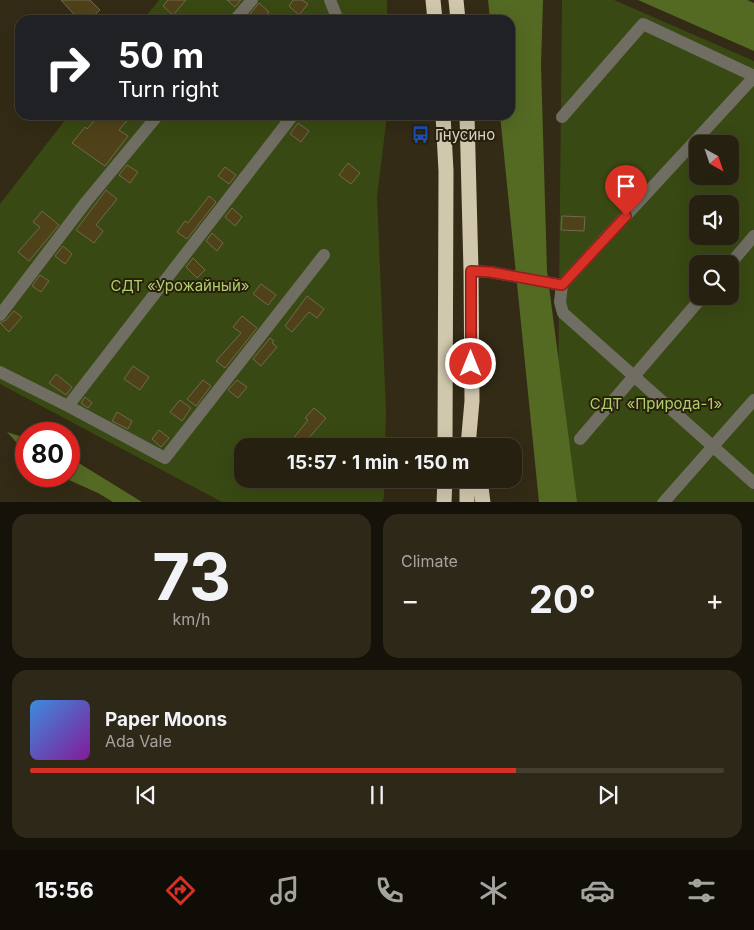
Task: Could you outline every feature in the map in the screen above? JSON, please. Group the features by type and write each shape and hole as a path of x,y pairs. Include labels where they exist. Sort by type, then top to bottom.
{"highway":[{"path":"433,0 434,15"},
{"path":"456,0 458,15"},
{"path":"443,120 446,171 445,438"},
{"path":"466,120 471,271 472,401 469,438"},
{"path":"472,401 476,438"},
{"path":"444,502 445,488"},
{"path":"467,488 467,502"},
{"path":"481,488 483,502"}],"street":[{"path":"240,15 252,0"},
{"path":"330,0 336,15"},
{"path":"562,117 643,24 754,76 562,285 560,302 564,312 754,483"},
{"path":"0,315 86,202 154,120"},
{"path":"68,406 289,120"},
{"path":"738,255 754,236"},
{"path":"0,372 165,458 324,256"},
{"path":"471,271 490,272 562,285"},
{"path":"580,439 695,305"},
{"path":"662,502 754,400"}],"green space":[{"path":"159,0 387,0 387,15 147,15"},
{"path":"488,0 543,0 541,65 547,271 577,502 539,502 501,120 515,120 515,15 490,15"},
{"name":"СДТ «Природа-1»","path":"562,0 614,0 754,61 754,502 557,502"},
{"path":"638,0 747,0 754,3 754,51"},
{"name":"СДТ «Урожайный»","path":"65,120 386,120 377,197 386,411 385,438 234,438 234,488 384,488 382,502 222,502 80,427 80,422 71,422 0,384 0,204"},
{"path":"7,432 15,435 15,441"},
{"path":"80,464 142,502 113,502 80,485"}],"building":[{"path":"61,0 90,0 100,10 94,15 74,15"},
{"path":"168,0 186,0 173,15 163,6"},
{"path":"227,0 241,0 235,7"},
{"path":"293,0 302,0 308,4 299,15 289,6"},
{"path":"259,3 269,12 266,15 249,15"},
{"path":"95,120 128,120 119,130 128,136 105,166 72,143 85,127 87,129"},
{"path":"298,123 309,131 301,142 290,134"},
{"path":"348,163 360,173 351,184 339,175"},
{"path":"127,165 138,172 130,183 119,175"},
{"path":"225,167 236,175 229,184 218,176"},
{"path":"106,190 117,199 96,225 103,231 94,243 76,230"},
{"path":"209,196 216,202 187,239 177,232 185,221 188,223"},
{"path":"232,208 242,217 235,226 225,217"},
{"path":"42,211 59,225 29,261 18,252 40,227 33,222"},
{"path":"562,216 585,217 584,231 561,230"},
{"path":"212,233 223,243 217,251 206,241"},
{"path":"63,246 72,254 65,264 55,256"},
{"path":"193,258 205,270 197,278 186,267"},
{"path":"40,275 49,281 41,292 32,286"},
{"path":"261,284 276,295 268,305 253,294"},
{"path":"307,296 324,309 317,318 309,312 292,332 285,326"},
{"path":"14,311 22,317 9,332 0,323 6,320"},
{"path":"242,316 257,328 225,368 216,361 241,333 233,327"},
{"path":"270,338 277,347 261,366 253,359"},
{"path":"133,366 149,377 140,390 124,379"},
{"path":"56,374 72,387 66,395 49,383"},
{"path":"203,380 211,386 196,406 187,399"},
{"path":"237,380 247,387 238,398 228,390"},
{"path":"85,397 92,403 88,408 81,403"},
{"path":"180,400 191,408 182,421 170,412"},
{"path":"314,408 326,418 309,438 293,438 308,420 305,418"},
{"path":"117,412 132,421 128,429 112,421"},
{"path":"159,430 169,438 161,447 152,439"}],"place":[{"name":"Гнусино","path":"421,135"}],"route":[{"path":"471,364 471,271 490,272 562,285 626,216"}]}
